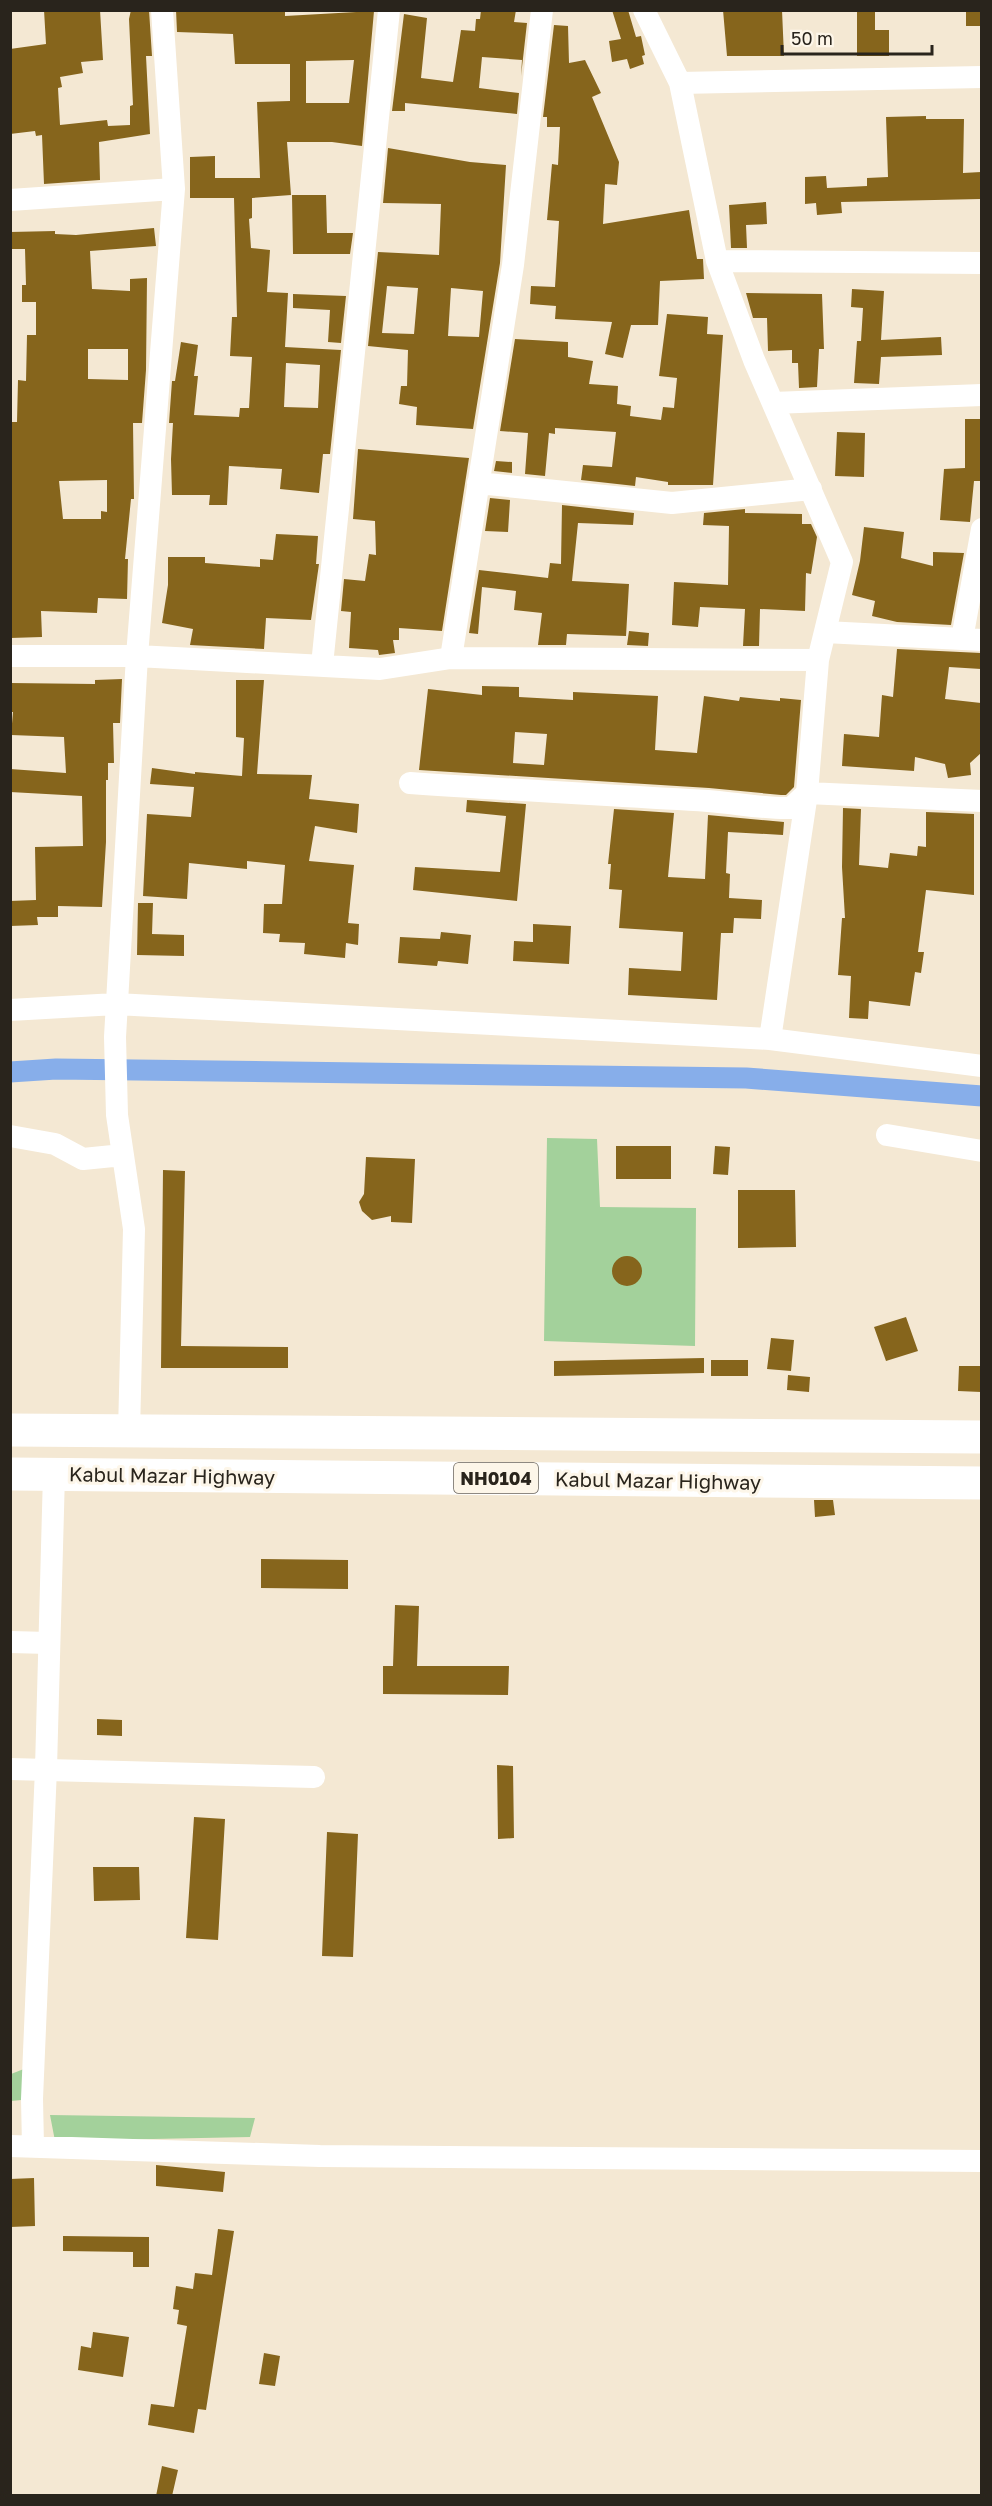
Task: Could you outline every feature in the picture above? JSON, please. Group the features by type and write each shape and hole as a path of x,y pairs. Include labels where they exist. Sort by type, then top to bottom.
{"highway":[{"name":"NH0104","path":"10,1430 981,1437"},
{"name":"Kabul Mazar Highway","path":"10,1474 981,1483"}],"street":[{"path":"129,1432 134,1229 117,1115 115,1037 137,656 174,189 162,10"},
{"path":"321,665 389,10"},
{"path":"451,658 513,265 542,10"},
{"path":"644,10 680,83 717,261 773,403 842,562 818,660 807,793 770,1039"},
{"path":"680,83 981,77"},
{"path":"10,200 174,189"},
{"path":"717,261 981,262"},
{"path":"773,403 981,395"},
{"path":"478,483 672,503 811,489"},
{"path":"825,632 972,640 981,529"},
{"path":"10,656 137,656 380,669 451,658 818,660"},
{"path":"410,783 560,794 712,801 764,809 791,808 807,793 981,801"},
{"path":"10,1010 116,1004 770,1039 981,1066"},
{"path":"887,1135 981,1151"},
{"path":"10,1136 55,1144 83,1160 123,1155"},
{"path":"33,2146 32,2099 46,1768 54,1474"},
{"path":"10,1642 49,1642"},
{"path":"10,1769 46,1768 314,1777"},
{"path":"10,2146 320,2156 981,2161"}],"green space":[{"path":"547,1138 597,1139 600,1207 696,1208 695,1346 544,1341"},
{"path":"34,2065 32,2099 11,2101 11,2074"},
{"path":"50,2115 255,2118 250,2137 55,2141"}],"building":[{"path":"44,10 100,10 103,60 81,62 83,73 60,77 62,87 58,88 60,125 107,120 108,126 130,125 130,106 133,105 129,19 131,10 149,10 152,56 146,56 150,134 99,142 100,180 44,184 42,135 36,136 35,131 10,134 10,49 46,44"},
{"path":"176,10 285,10 285,16 374,11 362,146 332,142 287,142 291,195 252,198 252,218 249,219 251,248 270,250 267,292 288,293 285,347 341,350 330,454 323,454 319,493 280,489 282,469 229,466 227,505 209,505 210,495 172,495 173,423 169,423 172,381 175,381 181,342 198,345 194,376 198,376 194,415 239,417 240,408 249,408 252,357 230,356 232,317 237,317 234,198 190,198 190,157 215,156 215,178 260,178 257,102 290,101 290,64 235,64 233,34 177,32","holes":["354,60 349,103 306,103 306,61","286,363 320,365 318,408 284,407"]},
{"path":"481,10 516,10 514,22 527,23 521,76 522,60 482,57 479,88 519,93 517,114 405,103 405,111 392,111 404,14 427,18 421,78 453,82 461,30 475,31 476,19 480,19"},
{"path":"612,10 628,10 636,37 641,36 645,55 642,56 644,64 630,69 627,59 612,62 609,41 621,39"},
{"path":"723,10 782,10 784,56 727,56"},
{"path":"857,10 875,10 875,30 889,30 889,56 857,56"},
{"path":"966,10 981,10 981,26 966,26"},
{"path":"554,25 568,26 569,63 585,60 601,93 592,97 619,162 617,185 605,184 603,224 689,210 697,259 703,259 704,279 660,281 658,325 631,325 623,358 605,354 612,322 555,319 556,306 530,304 531,286 555,287 559,221 547,220 552,164 558,165 560,127 547,127 547,117 543,117"},
{"path":"926,116 926,119 964,119 963,173 981,172 981,199 841,202 842,213 817,215 816,203 805,204 805,177 826,176 827,188 867,186 867,178 888,177 886,117"},
{"path":"388,148 470,162 506,165 500,263 473,429 416,425 417,407 399,404 401,386 407,386 408,350 368,346 378,252 439,255 441,204 383,203","holes":["387,286 418,288 414,334 382,333","451,288 483,291 479,337 448,336"]},
{"path":"292,195 326,195 327,233 353,233 350,254 293,254"},
{"path":"766,202 767,224 746,225 747,248 731,248 729,205"},
{"path":"154,228 156,246 90,251 92,289 130,291 130,279 147,278 146,370 142,423 133,423 134,499 131,499 125,559 128,559 127,599 98,598 97,613 41,611 42,637 10,638 12,422 17,422 18,380 26,381 27,335 36,335 36,302 22,302 22,285 26,285 25,249 10,249 10,232 55,231 55,234 76,235","holes":["88,349 128,349 128,380 88,379","107,480 107,512 101,511 101,519 63,519 59,481"]},
{"path":"852,289 884,291 881,340 941,337 942,355 881,357 879,384 854,383 857,341 861,341 863,308 851,307"},
{"path":"746,293 822,294 824,349 819,349 817,387 799,388 798,363 792,363 792,350 768,351 767,318 753,318"},
{"path":"293,294 346,296 341,343 328,342 330,310 293,308"},
{"path":"667,314 708,317 707,334 723,335 713,485 668,485 668,482 636,477 635,486 581,480 583,465 612,467 616,432 555,428 555,434 549,433 545,476 525,474 528,433 500,431 515,339 568,342 568,357 593,361 589,384 618,386 617,404 631,406 630,416 661,420 663,407 674,408 677,378 659,376"},
{"path":"965,419 981,419 981,481 974,481 970,522 940,520 944,469 965,468"},
{"path":"837,432 865,433 864,477 835,476"},
{"path":"358,449 469,458 442,631 399,628 399,640 393,640 395,653 379,655 378,650 349,648 351,612 341,611 344,579 365,581 369,554 376,555 375,521 353,519"},
{"path":"496,461 512,462 512,473 494,471"},
{"path":"490,498 510,500 508,532 485,531"},
{"path":"562,505 634,513 633,525 578,523 572,581 629,584 626,636 567,634 566,645 538,645 542,613 514,610 516,591 482,587 478,634 469,633 479,570 548,578 550,563 561,564"},
{"path":"745,509 745,513 802,514 802,524 811,524 817,537 811,574 806,573 805,611 760,609 759,646 743,646 745,609 700,607 698,627 672,625 674,582 728,585 729,526 703,525 704,513"},
{"path":"864,527 904,532 901,558 933,566 933,552 964,553 951,625 897,622 872,616 875,601 852,595 860,561"},
{"path":"276,534 318,536 316,564 319,564 311,620 266,618 264,649 190,645 193,629 162,623 168,585 168,557 205,557 205,563 260,567 260,559 273,560"},
{"path":"629,631 649,633 648,646 627,645"},
{"path":"897,649 981,653 981,669 949,667 945,699 981,703 981,753 970,763 971,775 948,778 945,764 915,757 914,771 842,766 844,734 879,737 882,695 893,697"},
{"path":"122,679 120,723 113,723 114,763 108,763 108,780 106,780 106,842 102,907 58,906 58,917 37,917 38,925 10,926 10,901 36,900 35,847 83,846 82,796 10,792 10,769 66,773 64,737 11,735 13,712 10,712 10,683 95,684 95,680"},
{"path":"236,680 264,680 257,774 312,775 309,799 359,804 357,833 315,826 309,861 354,865 348,923 359,924 358,945 346,943 345,958 304,954 305,943 279,942 280,934 263,933 264,904 282,904 285,865 247,861 247,869 189,863 187,899 143,896 147,814 191,817 194,787 150,784 152,768 195,774 195,772 242,776 244,738 236,737"},
{"path":"482,686 519,687 519,697 573,700 573,692 658,696 655,750 697,753 704,696 739,701 740,697 780,701 780,698 801,700 794,787 786,795 781,795 709,788 419,770 428,689 482,695","holes":["515,732 547,734 544,765 513,763"]},
{"path":"467,800 526,804 517,901 413,890 415,867 500,872 506,816 466,812"},
{"path":"843,808 861,809 859,865 888,868 890,853 917,856 918,846 926,847 926,812 974,814 974,895 926,890 918,952 924,952 921,973 915,972 910,1006 869,1001 868,1019 849,1018 851,976 838,975 842,918 845,918 842,867"},
{"path":"614,809 674,813 668,877 705,879 708,815 784,822 783,835 728,832 726,873 730,874 729,898 762,900 761,919 734,918 733,933 721,933 717,1000 628,995 629,968 681,971 683,932 619,928 622,890 609,889 611,864 608,864"},
{"path":"138,903 153,903 152,934 184,935 184,956 137,955"},
{"path":"533,924 571,926 569,964 513,961 514,941 533,942"},
{"path":"441,932 471,935 468,964 438,961 437,966 398,963 400,937 440,939"},
{"path":"616,1146 671,1146 671,1179 616,1179"},
{"path":"715,1146 730,1147 728,1175 713,1174"},
{"path":"366,1157 415,1159 412,1223 391,1222 391,1216 372,1220 362,1211 359,1202 364,1194"},
{"path":"163,1170 185,1171 181,1346 288,1347 288,1368 161,1368"},
{"path":"738,1190 795,1190 796,1247 738,1248"},
{"path":"627,1256 638,1260 642,1271 638,1282 627,1286 616,1282 612,1271 616,1260"},
{"path":"906,1317 918,1351 886,1361 874,1327"},
{"path":"771,1338 794,1340 791,1371 767,1369"},
{"path":"704,1358 704,1373 554,1376 554,1361"},
{"path":"711,1360 748,1360 748,1376 711,1376"},
{"path":"959,1366 981,1366 981,1392 958,1391"},
{"path":"788,1375 810,1377 809,1392 787,1390"},
{"path":"814,1500 833,1500 835,1515 815,1517"},
{"path":"261,1559 348,1560 348,1589 261,1588"},
{"path":"395,1605 419,1606 417,1666 509,1666 508,1695 383,1694 383,1666 393,1666"},
{"path":"97,1719 122,1720 122,1736 97,1735"},
{"path":"497,1765 513,1766 514,1838 498,1839"},
{"path":"194,1817 225,1819 218,1940 186,1938"},
{"path":"327,1832 358,1834 353,1957 322,1956"},
{"path":"93,1867 139,1867 140,1900 94,1901"},
{"path":"156,2165 225,2172 223,2192 156,2186"},
{"path":"34,2178 35,2226 10,2227 10,2179"},
{"path":"218,2229 234,2231 206,2410 198,2409 194,2433 148,2425 151,2404 174,2407 187,2326 177,2324 179,2310 173,2309 176,2286 193,2289 195,2273 212,2275"},
{"path":"63,2236 149,2237 149,2267 133,2267 133,2252 63,2251"},
{"path":"93,2332 129,2337 123,2377 78,2370 81,2346 91,2348"},
{"path":"264,2353 280,2356 275,2386 259,2384"},
{"path":"162,2466 178,2470 172,2496 156,2496"}],"waterway":[{"path":"10,1072 56,1069 746,1078 982,1096"}]}
